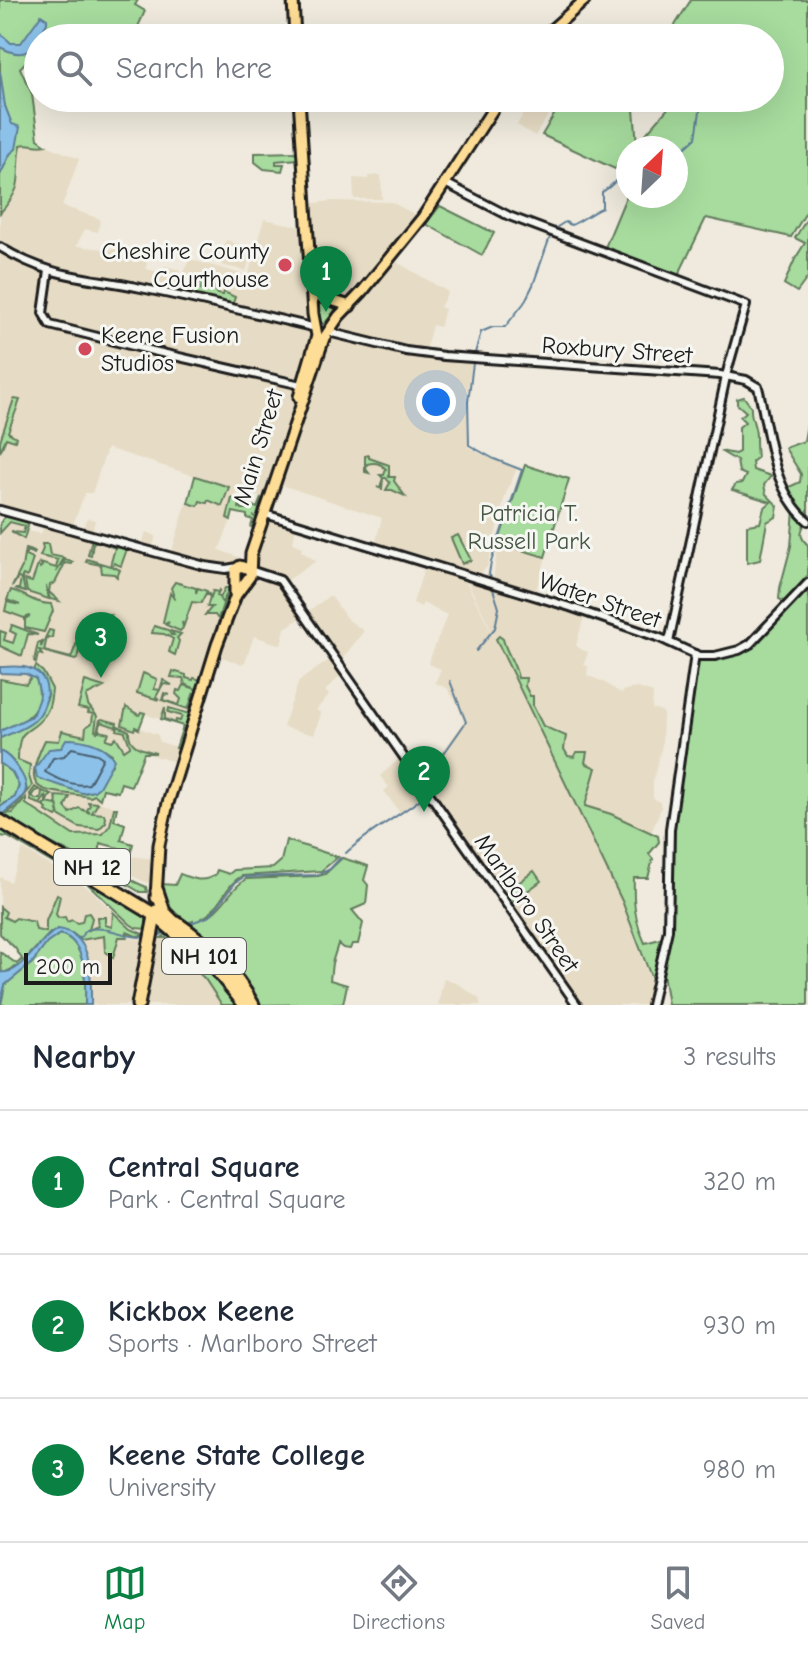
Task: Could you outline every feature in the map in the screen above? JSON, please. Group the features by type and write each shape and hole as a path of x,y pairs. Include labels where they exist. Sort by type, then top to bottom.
{"highway":[{"name":"NH 12","path":"0,821 135,893 154,911"},
{"name":"NH 12","path":"28,836 154,911"},
{"path":"135,893 142,896 156,890 164,912 173,925 161,926 153,933"},
{"name":"NH 101","path":"154,911 215,954 240,983 253,1005"},
{"name":"Main Street","path":"147,958 154,911"},
{"name":"Main Street","path":"138,1005 154,911"},
{"name":"NH 101","path":"173,925 210,962 245,1005"}],"main road":[{"path":"293,0 294,24"},
{"path":"558,24 585,0"},
{"path":"300,112 318,337"},
{"path":"318,337 350,306 413,229 491,112"},
{"path":"315,306 337,303 350,306"},
{"path":"337,303 339,316"},
{"path":"315,306 324,326 330,328"},
{"name":"Main Street","path":"243,572 318,337"},
{"name":"Main Street","path":"154,911 164,819 195,713 265,514 318,337"}],"street":[{"path":"445,183 509,216 746,305 727,376 669,642"},
{"path":"0,247 49,271 144,288 303,325 318,337"},
{"path":"49,271 43,313 50,325 301,385"},
{"path":"303,325 315,306"},
{"name":"Roxbury Street","path":"330,328 406,351 432,355 727,376 746,380 758,387 782,483 792,504 808,521"},
{"path":"0,510 130,546 281,582"},
{"name":"Water Street","path":"265,514 570,607 695,654"},
{"path":"243,572 255,570 272,573 281,582"},
{"name":"Marlboro Street","path":"281,582 577,1005"},
{"path":"651,1005 668,930 670,829 695,654 715,656 744,647 761,634 808,583"}],"shaded area":[{"path":"520,112 550,112 535,136 517,125 523,114"},
{"path":"26,143 40,147 46,145 79,159 62,206 100,219 98,232 85,229 76,246 132,250 133,255 147,258 146,269 163,273 165,266 180,270 172,291 65,272 39,264 0,243 0,213 16,191 21,176 21,145"},
{"path":"381,175 382,199 354,199 353,178 368,179 369,176"},
{"path":"331,201 391,202 418,216 388,257 448,292 440,307 445,309 440,327 432,325 425,353 337,332 350,311 315,291 310,204"},
{"path":"264,219 306,228 308,291 305,323 178,292 189,259 248,276"},
{"path":"226,240 252,250 246,271 221,265 219,261"},
{"path":"0,251 55,277 177,299 413,355 472,360 466,399 468,447 517,468 505,496 487,567 476,577 375,546 382,518 269,481 263,498 238,490 229,507 228,518 231,520 219,550 243,559 237,564 233,579 247,583 266,579 277,583 302,617 285,628 281,645 254,636 245,662 241,664 219,656 226,636 218,633 186,727 141,713 136,727 158,735 160,742 180,748 176,762 144,753 131,786 121,783 118,792 103,789 99,802 115,807 107,837 74,840 20,809 0,809 0,522 7,514 29,520 28,531 31,532 41,534 45,524 82,533 87,518 95,520 91,536 140,551 146,532 156,536 150,554 169,560 195,476 107,448 92,493 85,493 72,527 0,509 0,452 6,438 14,440 8,432 20,401 14,399 0,441"},
{"path":"269,518 296,526 293,543 316,561 285,582 272,572 254,566 254,549 258,550"},
{"path":"498,543 546,557 535,593 493,580"},
{"path":"425,566 464,578 502,652 621,901 652,985 648,1005 579,1005 410,762 432,748 443,751 464,722 447,688 435,683 441,669 428,664 447,615 423,603 421,607 413,603"},
{"path":"465,577 585,614 576,645 588,652 584,664 588,667 587,675 622,694 624,690 638,688 653,693 652,709 663,712 662,745 653,781 653,798 660,802 661,808 651,833 611,814 584,806 596,768 585,763 586,752 574,758 568,756 564,749 563,732 543,726 524,686 526,678 519,678 503,639 496,639"},
{"path":"329,596 347,619 364,631 342,659 306,613"},
{"path":"331,659 342,674 325,691 329,695 316,710 321,713 314,735 283,727 299,681"},
{"path":"400,758 425,792 400,813 384,791 389,787 380,776"},
{"path":"100,847 113,853 123,853 122,865 128,862 129,856 155,859 153,879 147,883 108,864 101,865 92,858"},
{"path":"23,849 91,890 113,912 112,928 105,925 89,930 89,924 69,923 65,917 58,918 55,914 59,901 57,895 46,933 36,930 32,923 3,917 0,877 10,882"},
{"path":"105,936 113,958 119,937 145,940 133,1005 91,1005 88,956 81,940"},
{"path":"157,938 166,938 186,957 185,960 214,989 222,1005 142,1005"},
{"path":"444,978 460,985 479,999 481,1005 438,1005"}],"green space":[{"path":"0,0 138,0 135,5 145,11 139,24 24,24 24,64 20,68 24,77 24,112 34,112 38,139 46,145 21,145 17,187 0,213 0,175 11,152 15,134 0,92"},
{"path":"691,0 808,0 808,209 791,237 706,218 678,276 604,250 621,208 688,208 688,136 644,136 665,112 784,112 784,24 676,24"},
{"path":"556,112 634,112 636,136 616,136 615,169 542,135"},
{"path":"298,152 298,159 276,161 276,164 284,164 282,171 264,169 255,162 255,153"},
{"path":"440,206 494,233 482,255 426,224"},
{"path":"808,217 808,277 797,292 784,284 805,243 795,238"},
{"path":"192,281 202,283 201,290 205,291 208,285 214,287 217,294 223,295 224,292 235,297 232,306 189,295"},
{"path":"321,301 334,306 335,311 324,324 317,320 317,305"},
{"path":"744,397 751,407 756,432 757,458 752,462 753,470 771,476 764,485 766,494 778,506 776,517 767,522 760,560 747,563 747,525 760,523 764,508 771,502 732,490 736,484 742,483 746,475 739,472 737,461 720,451 739,452 739,427 745,422 740,417 746,412 737,404 737,399"},
{"path":"14,399 20,400 8,432 16,437 15,441 6,438 0,452 0,441"},
{"path":"808,419 808,518 793,501 787,488 800,482 801,474 785,448 804,441"},
{"path":"369,455 369,458 389,465 389,477 395,477 394,481 405,496 386,490 390,483 380,475 384,475 386,469 382,465 367,464 369,473 365,472 365,456"},
{"name":"Patricia T. Russell Park","path":"525,465 569,479 545,557 498,543"},
{"path":"195,476 229,487 222,506 208,500 207,503 200,501 198,506 188,503"},
{"path":"232,498 240,503 239,509 241,505 242,509 247,509 248,504 257,508 262,499 257,517 253,516 257,518 253,528 253,520 247,515 233,512 231,520 227,518"},
{"path":"794,510 806,521 801,534 808,545 808,575 785,602 779,599 780,588 791,546"},
{"path":"6,515 29,522 24,539 11,532 23,533 25,526 10,522 0,533 0,523"},
{"path":"458,535 471,560 462,564 451,538"},
{"path":"92,538 127,549 121,566 114,563 112,566 120,570 117,577 102,573 101,565 86,562 87,559 110,566 115,548 97,541 93,543 91,556 88,555"},
{"path":"42,544 48,544 50,555 64,558 56,572 65,560 73,562 65,563 55,583 50,585 49,592 59,601 50,599 46,586 49,599 27,592 25,580 32,582 38,565 40,568 42,566 40,563 56,568 58,560 40,556"},
{"path":"25,549 35,552 27,551 25,556 33,559 27,577 22,577 25,592 15,589 19,589 21,579 18,578 12,587 22,567"},
{"path":"175,582 196,588 196,593 198,588 207,591 211,597 213,591 220,589 217,595 220,598 225,588 229,588 221,601 223,604 218,619 215,615 205,615 212,607 207,607 210,597 206,593 201,603 192,602 180,631 166,625 169,622 163,622 170,593 175,600 171,588"},
{"path":"808,584 808,1005 668,1005 662,967 671,910 671,834 696,659 748,647"},
{"path":"229,588 233,588 215,640 213,639"},
{"path":"11,590 51,604 53,611 44,632 25,628 25,619 30,616 24,618 5,611 7,602 20,605 7,600"},
{"path":"92,613 111,615 109,620 94,621 98,628 96,636 101,637 99,646 93,644 98,647 95,651 83,647 89,634 87,630"},
{"path":"12,625 38,635 28,634 22,656 0,646 0,631 6,633 4,640 13,643 16,634 10,631"},
{"path":"154,626 168,630 171,635 174,635 171,631 181,634 177,638 175,655 169,652 173,639 152,633"},
{"path":"49,630 53,631 52,638 47,637 44,651 71,658 80,634 83,635 77,659 75,660 39,650 42,655 38,654 36,663 34,661 38,643 41,641 41,647"},
{"path":"499,636 503,639 518,678 526,678 525,686 533,696 533,706 543,726 566,736 564,749 568,756 587,752 585,763 596,768 585,806 611,814 658,836 659,842 649,854 653,859 648,878 634,878 635,912 645,943 664,938 653,982 622,901 496,639"},
{"path":"36,666 52,689 50,703 44,716 22,736 18,749 18,760 30,765 32,786 15,808 6,812 27,790 18,768 0,751 0,738 30,724 44,706 48,696 34,670"},
{"path":"173,671 186,675 186,678 201,680 191,709 194,692 188,709 162,700 164,693 170,695 165,694 163,700 179,705 181,699 176,694 177,690 181,691 184,685 196,689 185,684 183,678 171,677"},
{"path":"143,673 157,679 154,689 160,690 156,697 159,700 137,693"},
{"path":"32,676 39,690 36,707 26,719 0,731 0,679 26,684"},
{"path":"85,681 104,687 86,696 88,705 97,716 95,731 102,719 117,723 116,727 101,722 99,731 109,733 106,739 112,741 116,737 124,750 130,746 125,732 117,730 118,726 129,731 131,741 137,746 156,753 144,753 131,786 121,783 118,792 103,789 100,799 95,795 90,797 49,791 35,781 37,759 45,740 59,741 62,731 85,736 93,714 78,708","holes":["70,739 101,747 112,754 112,765 97,787 82,793 52,749 61,748"]},
{"path":"126,707 139,715 145,713 139,729 122,725"},
{"path":"165,707 165,719 175,723 182,716 168,712 169,708 190,714 179,748 176,748 183,726 161,719"},
{"path":"0,763 12,772 19,785 15,797 0,806"},
{"path":"35,787 40,790 32,795 35,799 41,799 42,791 52,795 47,803 56,805 55,796 70,797 65,807 70,813 79,808 90,813 87,810 88,802 98,803 92,813 104,814 106,822 99,829 79,827 60,816 57,804 59,815 56,817 42,805 46,803 46,796 40,804 31,801 30,794"},
{"path":"26,798 26,804 73,835 103,834 110,825 114,808 117,808 114,820 125,824 121,840 133,844 128,862 125,862 127,853 123,849 100,843 100,849 92,858 146,887 147,892 140,892 1,818 4,814 13,813"},
{"path":"0,825 146,915 146,929 130,924 88,884 8,837 0,836"},
{"path":"286,840 338,857 321,871 242,876 212,911 200,919 207,917 219,907 246,879 318,876 325,874 342,858 368,866 364,880 368,885 366,904 352,910 363,923 358,944 352,944 350,949 338,944 332,963 330,980 347,985 343,1004 257,1005 188,926 193,921 185,924 172,912 163,897 161,884 175,885 180,874 202,880 215,875 217,870 229,874 234,870 273,868 281,861"},
{"path":"534,871 541,881 511,903 504,894"},
{"path":"57,894 60,896 58,918 65,917 67,922 72,920 77,923 82,922 84,914 89,913 92,918 89,930 98,926 97,917 105,917 105,925 112,927 113,912 131,929 145,935 136,936 127,932 127,937 119,937 113,958 105,951 104,936 81,940 72,933 50,933 20,965 2,974 0,952 17,964 22,959 0,934 0,907 6,912 4,917 12,921 16,918 34,922 36,930 46,932 46,921"},
{"path":"165,928 194,951 241,1005 222,1005 205,979 185,960 186,957 166,938 161,938 168,931 158,934 160,929"},
{"path":"60,934 69,938 80,953 85,974 85,1005 1,1005 5,985"}],"water":[{"path":"41,15 47,19 46,24 35,24"},
{"path":"0,33 11,43 21,43 24,39 24,53 10,52 0,47"},
{"path":"0,71 5,106 12,124 20,127 16,149 10,154 0,175"},
{"path":"0,667 20,667 38,673 47,694 43,709 34,721 0,738 0,731 32,716 40,695 36,679 26,674 0,673"},
{"path":"66,739 93,744 106,750 114,760 94,791 82,793 37,778 35,768 49,749 61,748"},
{"path":"0,751 13,762 26,786 23,797 0,816 0,807 15,797 19,786 12,772 0,763"},
{"path":"58,929 70,933 84,948 90,970 91,1005 85,1005 85,975 80,954 69,938 60,934 5,985 0,1005 0,972 8,972 23,963"}],"waterway":[{"path":"688,145 696,138 700,112"},
{"path":"554,229 565,222 571,225 602,208 602,192 616,181"},
{"path":"475,353 481,332 493,327 505,327 524,303 550,237"},
{"path":"473,363 468,402 469,445 522,470 491,562 489,574 492,579"},
{"path":"476,651 495,628 499,608 492,586"},
{"path":"432,789 441,779 440,759 466,722 450,681"},
{"path":"346,853 424,796"},
{"path":"188,924 210,916 236,882 244,877 318,875 330,869 340,858"},
{"path":"79,939 86,930 94,929 142,937"},
{"path":"158,936 167,932"}],"place":[{"name":"Cheshire County Courthouse","path":"285,265"},
{"name":"Central Square","path":"326,312"},
{"name":"Keene Fusion Studios","path":"85,349"},
{"name":"Keene State College","path":"101,678"},
{"name":"Kickbox Keene","path":"424,812"}]}
